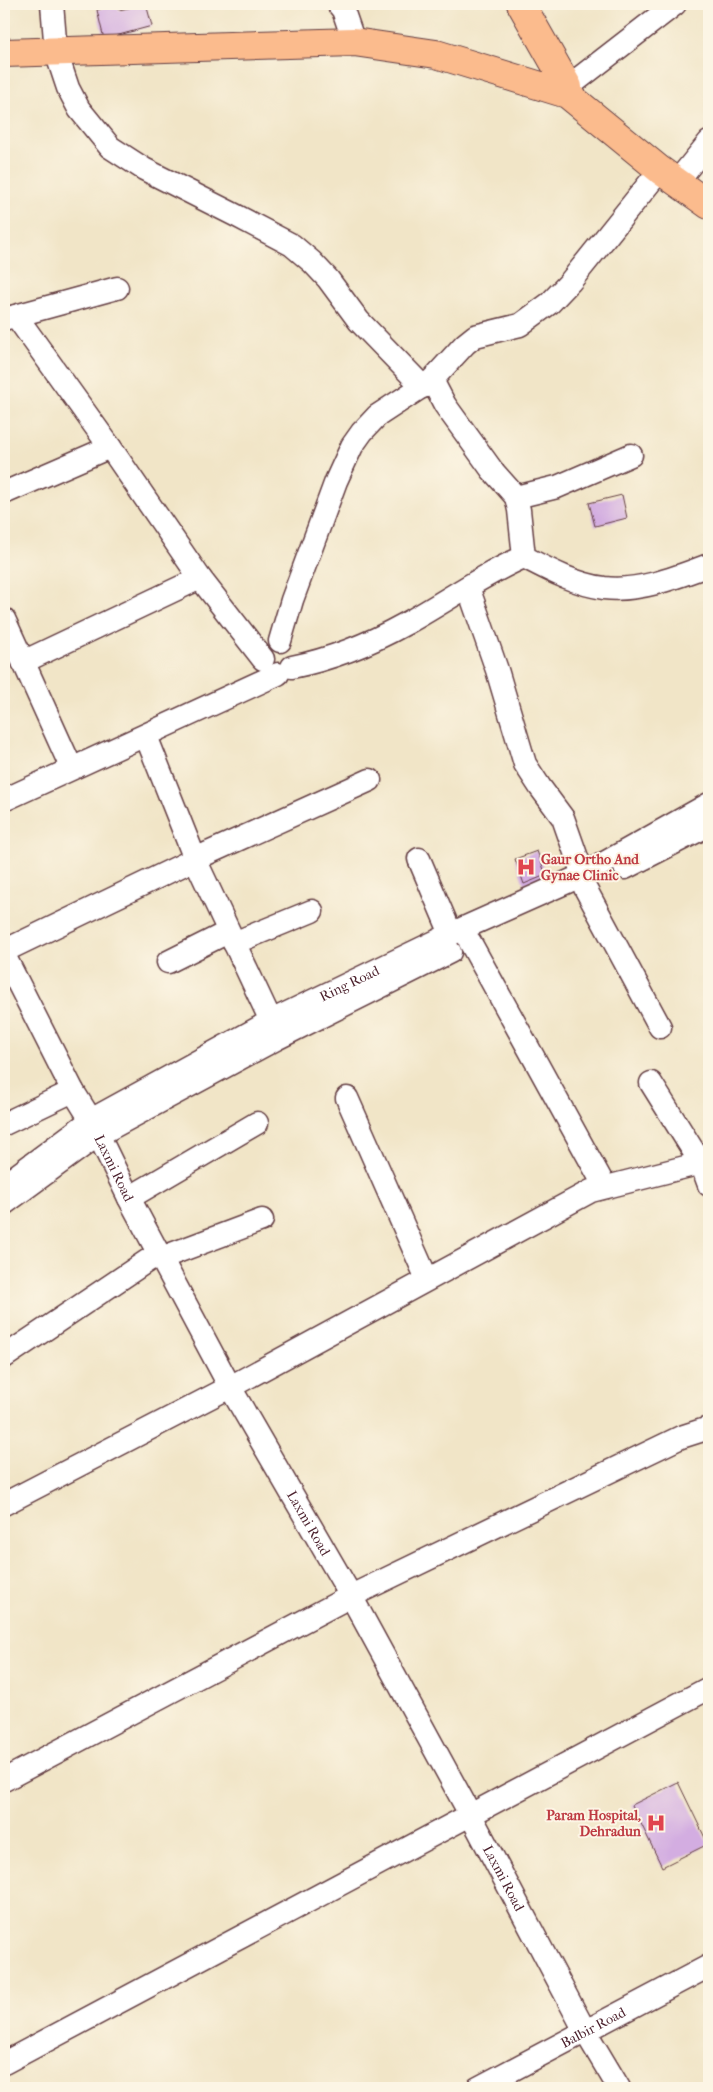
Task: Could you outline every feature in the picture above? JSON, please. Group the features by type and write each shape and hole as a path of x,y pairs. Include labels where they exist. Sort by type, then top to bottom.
{"main road":[{"path":"521,4 567,90 668,177 709,205"},
{"path":"4,53 354,42 436,54 567,90"}],"street":[{"path":"52,4 56,52 68,88 75,102 110,147 144,169 235,214 292,245 317,268 359,321 428,383 492,470 516,497 524,557"},
{"path":"338,4 343,10 354,42"},
{"path":"567,90 671,5"},
{"path":"277,667 263,654 269,644 280,641 292,600 336,481 352,446 377,416 428,383 475,336 520,325 550,303 668,177 709,142"},
{"path":"118,288 10,317 110,447 200,578 277,667"},
{"path":"4,493 110,447"},
{"path":"516,497 557,487 631,455"},
{"path":"4,800 71,767 146,736 277,667 352,651 406,624 502,566 524,557 577,581 605,588 632,587 660,582 709,565"},
{"path":"23,662 200,578"},
{"path":"468,587 497,670 525,764 563,818 584,881 660,1027"},
{"path":"4,619 71,767"},
{"path":"146,736 195,859 271,1021"},
{"path":"4,951 195,859 370,780"},
{"name":"Ring Road","path":"584,881 709,804"},
{"name":"Ring Road","path":"4,1184 94,1127 271,1021 461,938 709,825"},
{"path":"419,859 461,938 605,1187"},
{"path":"168,962 231,938 312,911"},
{"name":"Ring Road","path":"4,1204 94,1127 276,1039 461,938"},
{"name":"Laxmi Road","path":"4,955 72,1091 94,1127 129,1198 230,1387 351,1596 470,1814 585,2031 619,2088"},
{"path":"651,1083 705,1162 709,1185"},
{"path":"4,1124 72,1091"},
{"path":"347,1098 427,1279"},
{"path":"129,1198 258,1123"},
{"path":"4,1504 230,1387 591,1191 705,1162"},
{"path":"4,1357 160,1256 262,1220"},
{"path":"4,1780 351,1596 681,1437 709,1428"},
{"path":"4,2063 709,1688"},
{"name":"Balbir Road","path":"478,2088 709,1966"}],"building":[{"path":"102,4 117,4 119,10 146,4 152,26 104,39 97,10 103,8"},
{"path":"622,495 627,518 595,526 589,503"},
{"path":"537,851 546,875 524,884 515,859"},
{"path":"678,1782 708,1844 662,1867 632,1805"}],"place":[{"name":"Gaur Ortho And Gynae Clinic","path":"526,867"},
{"name":"Param Hospital, Dehradun","path":"656,1823"}]}
